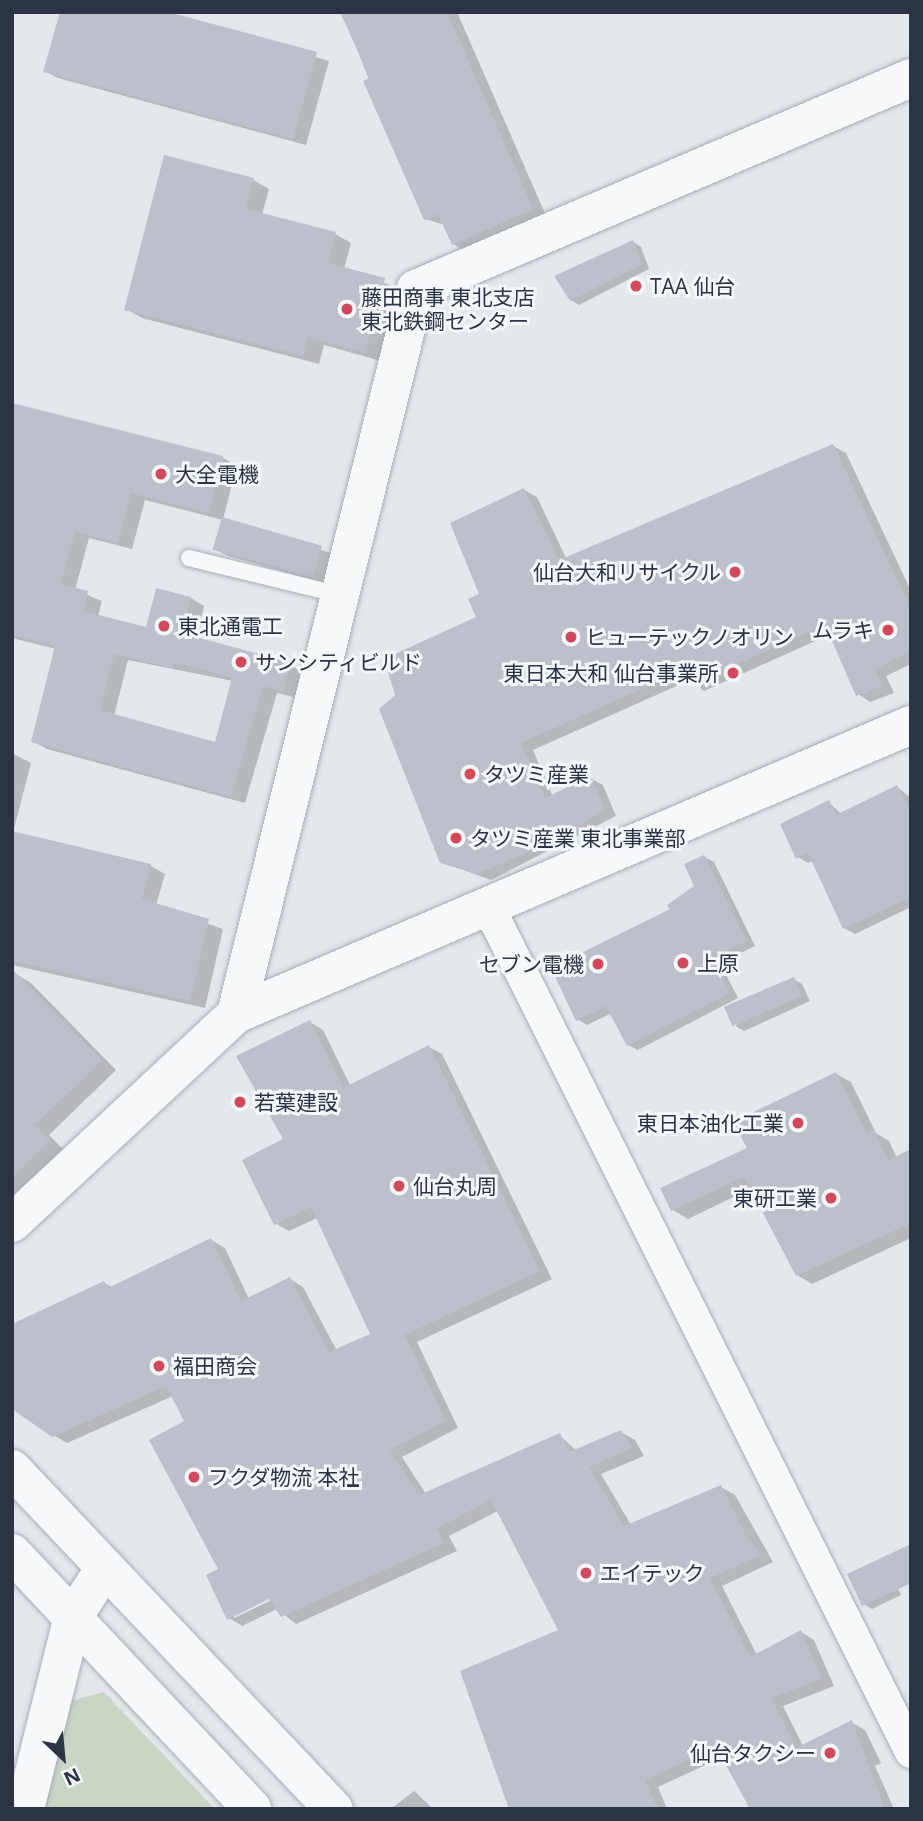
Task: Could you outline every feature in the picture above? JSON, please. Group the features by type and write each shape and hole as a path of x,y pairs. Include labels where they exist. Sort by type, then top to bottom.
{"street":[{"path":"236,1014 416,289 911,78"},
{"path":"12,1223 236,1014 911,725"},
{"path":"488,906 911,1752"},
{"path":"12,1469 334,1809"},
{"path":"12,1553 252,1809"},
{"path":"25,1809 73,1617 105,1568"}],"lane":[{"path":"189,558 341,595"}],"green space":[{"path":"104,1692 215,1809 43,1809 70,1701"}],"building":[{"path":"60,12 168,12 317,52 293,139 43,72"},
{"path":"340,12 447,12 533,209 452,245 438,214 424,220 363,81 370,78"},
{"path":"164,155 254,178 246,209 336,232 328,263 385,278 365,353 308,337 303,356 124,310"},
{"path":"633,240 642,264 570,301 554,276"},
{"path":"12,403 223,456 209,513 131,493 118,543 75,532 61,584 88,591 83,611 146,627 156,588 191,597 182,633 291,663 283,692 263,686 231,797 31,742 55,646 12,635","holes":["114,654 173,668 174,662 232,678 215,742 100,710"]},
{"path":"833,444 911,609 911,651 875,669 882,686 856,696 825,625 690,685 684,670 521,743 545,798 590,776 605,809 562,838 477,874 440,863 379,709 395,695 384,659 476,617 468,599 479,594 450,523 524,488 559,560"},
{"path":"222,517 322,546 313,578 213,550"},
{"path":"897,785 911,812 911,897 843,929 808,853 796,859 780,824 829,800 836,815"},
{"path":"12,831 151,864 142,899 209,919 190,1001 12,961"},
{"path":"704,855 747,941 712,957 730,993 627,1046 606,1006 576,1021 551,968 670,909 667,905 694,886 684,864"},
{"path":"12,969 102,1060 35,1125 50,1141 12,1177"},
{"path":"794,977 802,996 732,1026 724,1007"},
{"path":"310,1020 343,1088 429,1045 540,1271 405,1335 446,1421 390,1450 419,1495 560,1433 569,1452 621,1430 632,1448 589,1467 624,1526 721,1485 746,1536 761,1555 710,1578 750,1657 801,1630 821,1679 771,1698 796,1748 852,1720 885,1809 750,1809 716,1747 645,1780 658,1809 509,1809 460,1671 558,1630 491,1500 437,1528 444,1543 281,1617 269,1599 227,1620 206,1575 218,1569 149,1440 184,1421 166,1386 52,1437 12,1409 12,1324 104,1281 108,1288 211,1238 241,1301 290,1277 329,1352 370,1334 311,1207 274,1225 242,1160 283,1139 236,1056"},
{"path":"836,1072 867,1134 874,1130 888,1160 911,1149 911,1223 796,1276 744,1177 671,1211 660,1188 747,1148 733,1122"},
{"path":"911,1544 911,1583 862,1606 847,1574"}],"place":[{"name":"TAA 仙台","path":"636,286"},
{"name":"藤田商事 東北支店 東北鉄鋼センター","path":"347,309"},
{"name":"大全電機","path":"161,474"},
{"name":"仙台大和リサイクル","path":"735,572"},
{"name":"東北通電工","path":"164,626"},
{"name":"ムラキ","path":"888,630"},
{"name":"ヒューテックノオリン","path":"571,637"},
{"name":"サンシティビルド","path":"241,662"},
{"name":"東日本大和 仙台事業所","path":"733,673"},
{"name":"タツミ産業","path":"470,774"},
{"name":"タツミ産業 東北事業部","path":"456,838"},
{"name":"上原","path":"683,963"},
{"name":"セブン電機","path":"598,964"},
{"name":"若葉建設","path":"240,1102"},
{"name":"東日本油化工業","path":"798,1123"},
{"name":"仙台丸周","path":"399,1186"},
{"name":"東研工業","path":"831,1198"},
{"name":"福田商会","path":"159,1366"},
{"name":"フクダ物流 本社","path":"194,1477"},
{"name":"エイテック","path":"586,1573"},
{"name":"仙台タクシー","path":"830,1753"}]}
